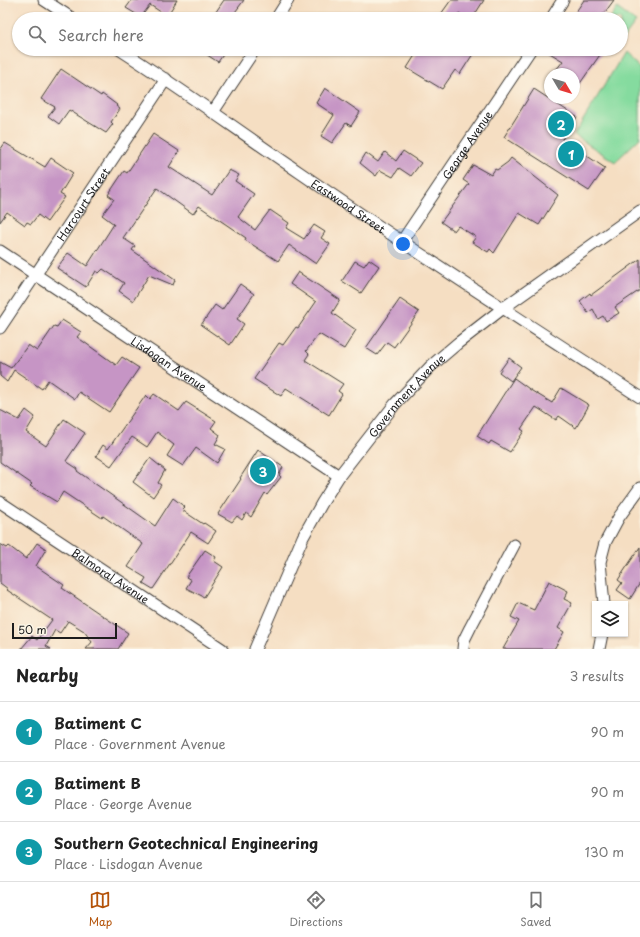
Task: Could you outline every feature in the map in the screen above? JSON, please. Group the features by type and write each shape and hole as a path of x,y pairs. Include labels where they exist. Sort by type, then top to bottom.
{"street":[{"path":"44,0 62,12"},
{"path":"280,12 288,0"},
{"path":"555,12 563,0"},
{"name":"Eastwood Street","path":"130,56 166,79 298,172 502,308 640,397"},
{"path":"213,112 250,56"},
{"name":"George Avenue","path":"402,241 526,56"},
{"name":"Harcourt Street","path":"0,328 166,79"},
{"name":"Government Avenue","path":"255,649 303,537 322,503 339,476 396,404 431,366 502,308 640,211"},
{"name":"Lisdogan Avenue","path":"0,251 339,476"},
{"path":"604,601 600,562 605,543 619,517 640,488"},
{"name":"Balmoral Avenue","path":"0,502 222,649"},
{"path":"463,649 464,640 514,545"},
{"path":"599,649 601,637"}],"green space":[{"path":"617,8 622,12 614,12"},
{"path":"628,16 636,22 628,33"},
{"path":"622,56 627,56 640,68 640,138 615,162 574,135"}],"building":[{"path":"132,0 177,0 170,12 161,12 150,5 145,12 133,12 126,8"},
{"path":"224,0 244,0 235,12 216,12"},
{"path":"451,0 484,0 476,12 442,12"},
{"path":"584,0 614,0 605,12 576,12"},
{"path":"209,56 222,56 218,62"},
{"path":"415,56 472,56 460,74 455,70 442,89 407,68"},
{"path":"555,56 599,56 580,83 580,68 558,68 563,61"},
{"path":"61,69 101,96 102,94 120,109 111,122 113,124 106,133 69,110 59,124 48,116 55,107 41,99"},
{"path":"325,88 360,112 351,126 346,123 332,143 321,136 334,115 316,103"},
{"path":"534,89 544,96 544,104 557,104 577,117 562,139 605,168 589,191 504,137"},
{"path":"153,134 179,151 169,167 212,195 229,170 239,175 235,181 254,194 238,217 255,230 270,210 289,223 286,228 304,239 314,225 325,232 321,238 330,244 316,264 289,245 278,261 245,240 246,238 199,206 193,214 157,188 123,238 135,246 132,250 175,280 173,285 149,275 133,301 119,291 124,283 103,269 99,273 96,271 86,287 57,268 68,253 87,266 114,224 102,215 114,199 108,195 124,171 127,173"},
{"path":"5,143 45,167 51,158 73,173 60,194 65,197 47,222 38,215 31,224 27,222 25,225 7,212 0,222 0,150"},
{"path":"403,151 421,163 411,176 399,168 393,177 380,170 376,176 360,163 366,153 378,162 385,152 396,161"},
{"path":"511,158 558,195 539,225 519,213 494,253 490,249 488,252 472,242 476,237 458,226 454,231 441,222 469,184 463,180 473,165 491,175 495,169 497,170"},
{"path":"369,259 379,266 361,293 342,281 355,261 364,266"},
{"path":"640,259 640,290 615,307 619,313 606,321 603,316 598,319 593,309 588,313 580,301 590,293 591,295"},
{"path":"298,272 340,300 332,313 356,330 344,349 319,334 306,351 309,354 305,360 343,384 338,391 342,394 329,415 286,388 281,396 254,379 279,343 283,345 296,327 298,328 316,302 290,284"},
{"path":"240,284 254,294 237,319 244,324 230,345 201,325 215,305 222,310"},
{"path":"400,299 419,312 394,347 387,342 377,355 366,348"},
{"path":"62,320 81,332 77,337 116,365 122,357 139,368 109,412 79,392 75,399 48,380 42,389 14,370 7,382 0,376 0,362 11,368 28,345 37,351 54,326 57,327"},
{"path":"509,358 521,367 511,381 499,372"},
{"path":"514,378 552,403 561,388 589,405 576,428 559,416 556,420 536,407 521,429 524,431 510,452 491,441 489,444 477,436"},
{"path":"154,394 179,411 186,402 216,421 211,428 220,435 215,444 225,449 217,463 196,448 183,466 167,456 174,445 157,432 147,447 132,437 111,466 96,456 103,445 108,449 146,395 150,399"},
{"path":"0,410 19,420 26,410 35,417 26,432 46,446 64,419 85,433 66,461 78,469 77,471 155,526 173,498 185,507 182,510 216,531 208,543 191,532 153,589 143,583 146,578 128,567 143,544 103,516 102,518 63,492 57,502 30,486 32,484 0,462"},
{"path":"258,450 283,467 279,475 281,477 267,495 265,493 251,517 246,513 242,520 237,516 232,522 218,514"},
{"path":"150,458 165,470 158,483 161,485 153,497 133,482"},
{"path":"37,543 46,549 36,566 64,585 62,588 128,633 118,649 86,649 92,642 84,631 68,621 60,633 55,630 46,646 51,649 21,649 32,636 37,640 52,620 7,590 8,589 0,583 0,544 7,548 9,546 26,559"},
{"path":"640,547 640,583 630,599 617,590 622,583 618,580"},
{"path":"205,550 216,557 214,561 223,567 204,597 186,588 191,580 186,577"},
{"path":"549,581 568,591 564,599 572,603 558,628 564,632 554,649 503,649 519,621 511,617 518,603 534,610"}],"place":[{"name":"Batiment B","path":"561,124"},
{"name":"Batiment C","path":"571,154"},
{"name":"Southern Geotechnical Engineering","path":"263,471"}]}
